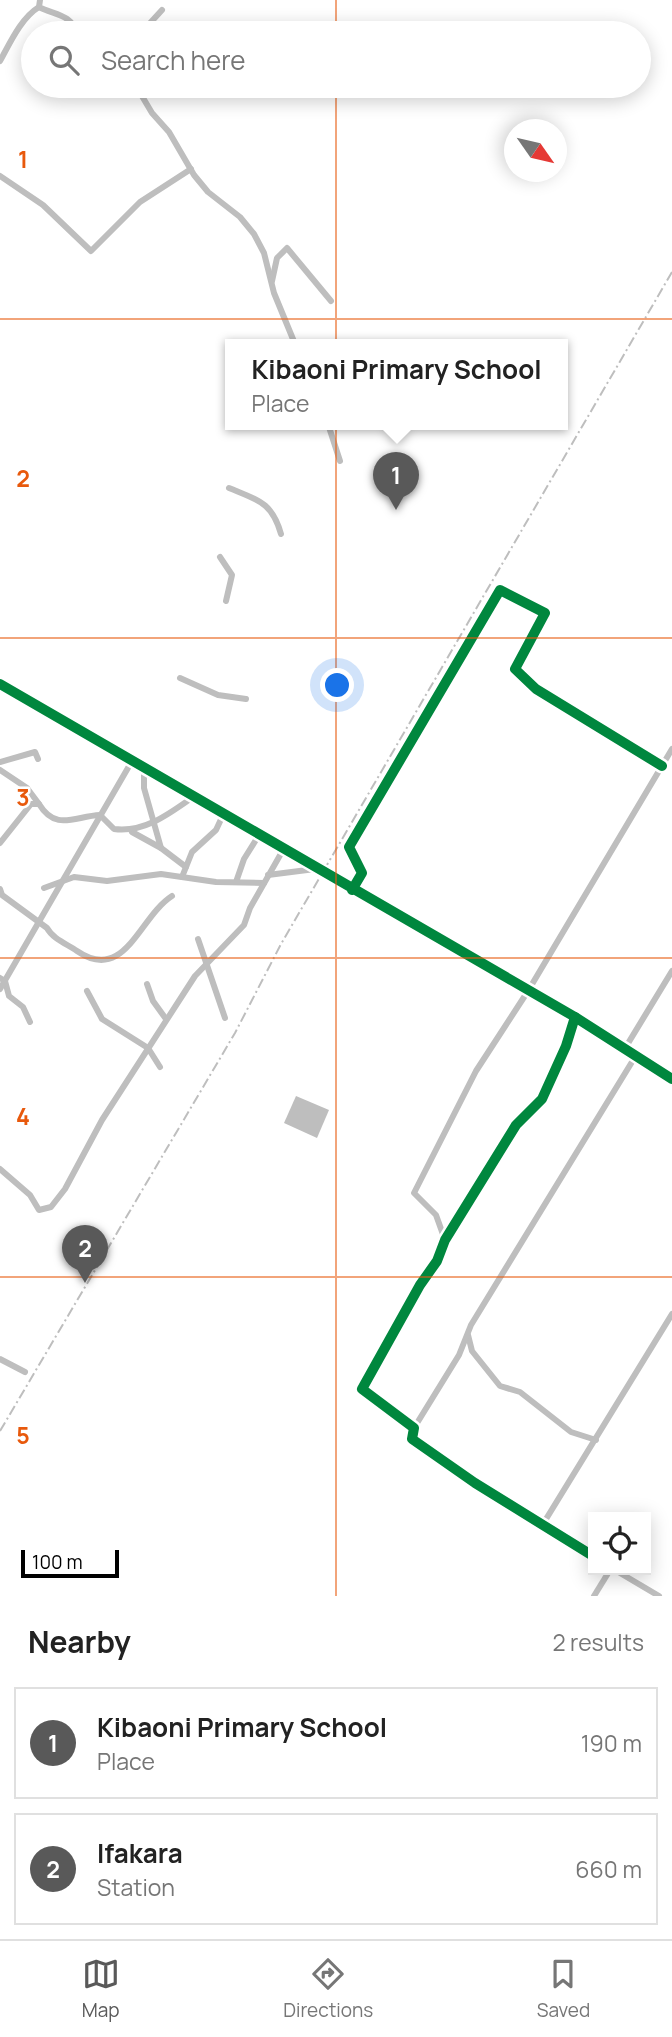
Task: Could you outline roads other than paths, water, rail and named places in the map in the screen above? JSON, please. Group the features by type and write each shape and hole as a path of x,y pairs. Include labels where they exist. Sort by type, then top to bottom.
{"street":[{"path":"26,21 39,4 70,21"},
{"path":"152,21 162,10"},
{"path":"0,61 21,27"},
{"path":"143,98 208,191 240,217 254,234 264,253 293,339"},
{"path":"0,176 43,205 91,251 141,202 191,169"},
{"path":"272,282 277,258 287,248 331,301"},
{"path":"330,430 340,461"},
{"path":"229,488 255,499 275,513 281,534"},
{"path":"220,557 232,575 226,601"},
{"path":"352,890 362,873 349,847 500,590 545,613 515,669 537,689 662,766"},
{"path":"180,678 218,695 246,699"},
{"path":"0,684 575,1017 635,1058 672,1079"},
{"path":"444,1240 436,1216 414,1193 476,1071 528,991 672,749"},
{"path":"0,762 35,752 38,759"},
{"path":"0,989 2,979 132,761"},
{"path":"144,768 144,788 161,848"},
{"path":"0,770 27,788 47,815 58,822 100,815"},
{"path":"132,832 154,822 193,797"},
{"path":"0,843 30,804 39,804"},
{"path":"100,815 114,829 132,832 161,848 186,867"},
{"path":"181,877 192,852 216,830 223,815"},
{"path":"236,882 244,859 258,835"},
{"path":"0,1169 30,1195 39,1210 51,1207 65,1189 102,1120 166,1019 205,965 244,925 283,850"},
{"path":"268,875 316,869"},
{"path":"44,888 63,878 107,881 162,874 264,883"},
{"path":"0,889 2,895 39,921 51,935 91,961 104,962 132,945 148,919 172,896"},
{"path":"198,939 225,1018"},
{"path":"624,1050 672,971"},
{"path":"2,979 9,996 23,1007 30,1022"},
{"path":"147,984 153,1001 166,1019"},
{"path":"87,991 99,1008 102,1019 148,1048 160,1067"},
{"path":"414,1428 362,1389 420,1285 437,1261 444,1240 516,1125 542,1099 566,1046 575,1017"},
{"path":"588,1553 475,1483 412,1439 414,1428 433,1400 468,1334 592,1125 635,1058"},
{"path":"543,1524 672,1314"},
{"path":"468,1334 472,1351 500,1386 520,1392 571,1432 596,1440"},
{"path":"0,1359 25,1372"},
{"path":"594,1596 607,1575"},
{"path":"623,1575 659,1596"}],"railway":[{"path":"0,1431 235,1033 281,944 672,272"}],"place":[{"name":"Kibaoni Primary School","path":"396,510"},
{"name":"Ifakara","path":"85,1283"}]}
